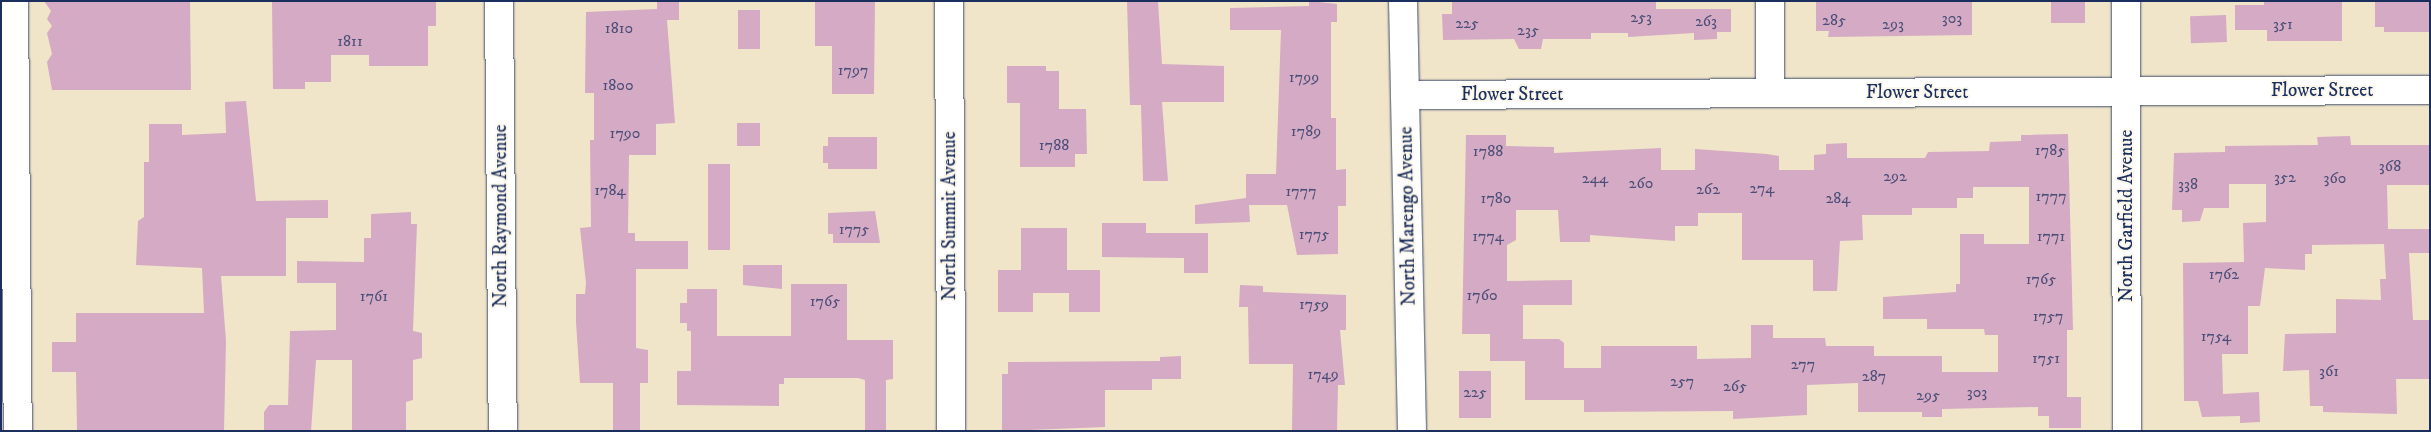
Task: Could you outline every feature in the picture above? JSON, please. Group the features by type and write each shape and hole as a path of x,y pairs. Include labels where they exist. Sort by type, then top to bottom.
{"street":[{"path":"14,1 9,346 18,431"},
{"name":"North Raymond Avenue","path":"499,1 503,431"},
{"name":"North Summit Avenue","path":"949,1 951,431"},
{"name":"North Marengo Avenue","path":"1403,1 1412,431"},
{"path":"1770,1 1770,93"},
{"name":"North Garfield Avenue","path":"2126,1 2127,431"},
{"name":"Flower Street","path":"1405,95 2430,90"}],"building":[{"path":"44,1 190,1 191,90 52,90 47,62 52,54 47,33 52,26 47,19 51,11"},
{"path":"272,1 436,2 436,26 428,26 428,66 369,66 369,55 331,55 331,82 305,82 305,89 273,89"},
{"path":"657,1 679,1 679,20 667,20 675,123 656,124 656,155 629,155 628,233 635,233 635,241 688,241 688,269 636,269 636,348 648,350 648,383 640,383 640,431 613,431 613,383 580,383 576,322 576,294 585,294 586,283 580,228 591,227 590,140 594,140 594,93 585,93 586,12 657,9"},
{"path":"815,1 875,1 874,94 832,94 832,46 815,46"},
{"path":"1127,1 1158,1 1162,64 1224,66 1224,102 1162,102 1168,181 1143,181 1141,105 1130,105"},
{"path":"1309,1 1337,4 1337,22 1331,22 1331,118 1336,118 1336,170 1346,169 1346,206 1338,206 1338,254 1297,255 1287,205 1249,205 1250,222 1195,224 1195,205 1246,198 1246,174 1276,174 1281,30 1230,30 1230,8 1309,6"},
{"path":"1452,1 1656,1 1656,9 1731,9 1731,32 1717,32 1717,39 1694,40 1694,33 1628,37 1628,33 1591,33 1591,39 1543,39 1541,49 1519,49 1514,39 1443,40 1442,14 1452,14"},
{"path":"1816,1 1972,1 1972,35 1828,37 1829,31 1816,31"},
{"path":"2051,1 2085,1 2085,23 2051,23"},
{"path":"2264,1 2342,1 2342,41 2267,41 2267,30 2235,30 2235,5 2264,5"},
{"path":"2375,1 2430,1 2430,32 2384,32 2384,27 2375,27"},
{"path":"738,10 760,10 760,49 738,49"},
{"path":"2226,15 2227,42 2191,43 2190,16"},
{"path":"1007,66 1046,66 1046,71 1059,71 1059,109 1086,109 1087,154 1075,154 1075,167 1020,167 1020,103 1007,103"},
{"path":"246,101 256,201 328,200 328,218 286,218 286,276 221,276 226,341 224,431 77,431 76,372 52,372 52,342 76,342 76,313 204,313 202,268 136,265 138,221 144,217 144,162 149,162 149,124 182,124 182,135 226,133 225,102"},
{"path":"737,123 760,123 760,146 737,146"},
{"path":"2068,134 2073,330 2067,330 2067,397 2081,397 2081,428 2049,428 2049,416 2038,416 2038,407 1942,409 1942,417 1922,417 1922,412 1858,412 1858,383 1807,385 1807,415 1733,419 1733,411 1584,412 1584,400 1525,400 1525,361 1490,361 1490,334 1462,334 1466,135 1506,135 1506,146 1554,147 1554,153 1661,148 1661,170 1695,170 1695,149 1779,156 1779,170 1814,170 1814,155 1826,154 1826,144 1847,143 1847,158 1925,158 1928,152 1989,151 1990,142 2021,141 2021,135","holes":["1973,187 2029,187 2029,244 1984,244 1984,234 1960,234 1960,284 1956,284 1956,292 1883,297 1883,319 1927,319 1927,329 1984,329 1985,335 1998,335 1998,372 1942,372 1942,356 1874,356 1874,346 1826,346 1825,338 1773,338 1773,325 1751,325 1751,358 1697,359 1697,346 1601,346 1601,368 1564,368 1564,343 1559,339 1523,339 1523,305 1572,305 1572,280 1507,281 1507,245 1516,240 1516,210 1558,210 1560,242 1590,242 1590,235 1675,241 1675,226 1698,226 1698,213 1742,213 1742,260 1813,260 1813,291 1837,291 1840,241 1863,240 1862,215 1912,215 1912,208 1957,208 1957,198 1973,198"]},
{"path":"2350,136 2351,145 2430,145 2430,185 2387,185 2388,229 2430,229 2430,253 2409,253 2413,320 2430,320 2430,379 2396,379 2397,414 2323,412 2323,406 2310,406 2309,370 2283,371 2285,334 2336,333 2336,299 2381,300 2380,279 2386,279 2384,244 2312,245 2312,254 2305,254 2305,270 2265,268 2260,306 2248,306 2248,354 2222,354 2223,394 2259,392 2260,422 2240,423 2240,416 2202,417 2198,401 2184,401 2183,263 2244,262 2243,223 2266,222 2266,184 2229,184 2229,208 2204,208 2200,221 2182,222 2182,210 2172,210 2174,153 2225,152 2225,146 2318,145 2317,137"},
{"path":"828,137 877,137 877,169 828,169 828,163 823,163 823,146 828,146"},
{"path":"708,164 730,164 730,250 708,250"},
{"path":"875,211 880,243 833,243 833,234 828,234 828,213"},
{"path":"411,212 411,224 417,224 413,331 422,333 422,358 413,360 413,400 406,402 406,431 352,431 352,360 316,360 311,431 264,431 264,412 269,405 288,405 290,331 336,330 336,283 297,283 297,261 364,262 364,238 371,238 371,214"},
{"path":"1102,223 1146,223 1146,233 1208,233 1208,273 1184,273 1184,258 1102,257"},
{"path":"1021,228 1067,228 1067,270 1100,270 1100,312 1069,312 1069,293 1033,293 1033,312 998,312 998,270 1021,270"},
{"path":"743,265 782,265 782,289 743,285"},
{"path":"791,284 847,284 847,340 893,340 893,379 886,380 886,431 865,431 865,380 858,378 784,378 784,384 779,384 779,406 677,405 677,371 691,371 691,331 687,331 687,323 680,323 680,303 687,303 687,289 717,289 717,336 791,336"},
{"path":"1240,285 1263,286 1263,292 1346,295 1346,330 1340,330 1345,385 1338,385 1337,431 1292,431 1293,364 1249,364 1248,307 1239,307"},
{"path":"1181,356 1181,379 1152,379 1152,390 1105,390 1105,427 1002,431 1002,374 1008,374 1008,362 1160,361 1160,357"},
{"path":"1459,371 1491,371 1491,418 1459,418"}]}
